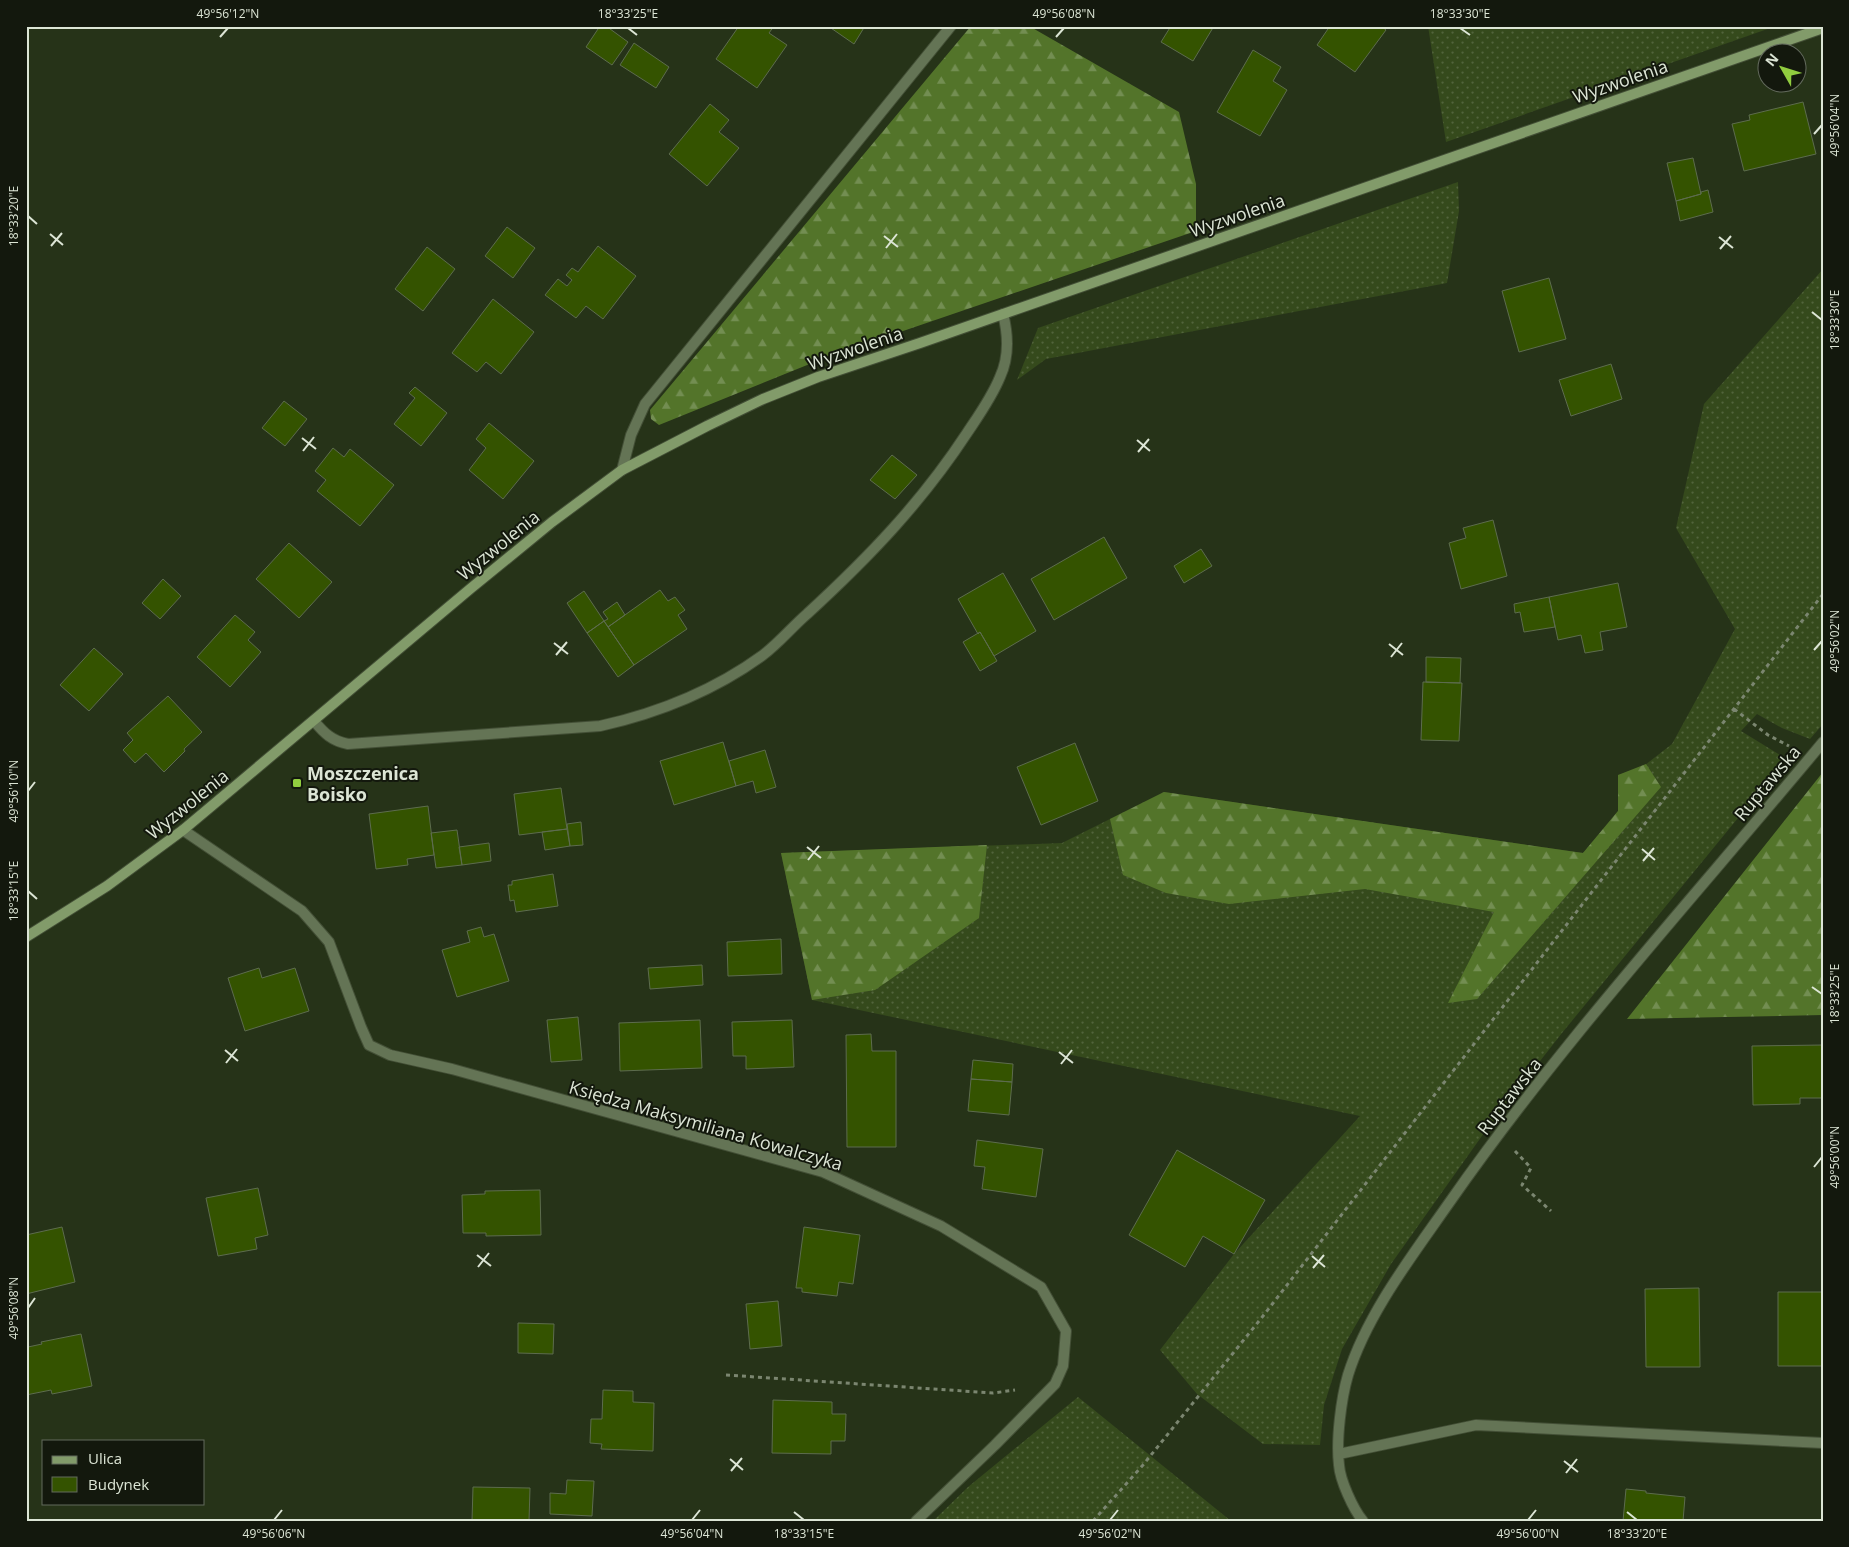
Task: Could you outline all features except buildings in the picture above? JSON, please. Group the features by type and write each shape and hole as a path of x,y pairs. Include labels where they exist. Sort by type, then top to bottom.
{"street":[{"path":"622,470 631,435 645,404 951,26"},
{"name":"Wyzwolenia","path":"26,937 107,886 182,830 530,540 622,470 707,426 818,377 1823,28"},
{"path":"314,721 326,735 338,742 348,744 600,726 628,720 671,704 732,674 764,654 861,564 912,509 932,484 981,412 1000,377 1004,364 1007,330 1003,314"},
{"name":"Ruptawska","path":"1363,1521 1342,1478 1339,1467 1340,1418 1348,1375 1364,1337 1406,1265 1475,1166 1586,1025 1823,742"},
{"name":"Księdza Maksymiliana Kowalczyka","path":"182,830 302,911 328,942 369,1045 390,1055 461,1071 823,1172 941,1226 1041,1287 1066,1331 1063,1366 1055,1384 916,1521"},
{"path":"1339,1454 1476,1425 1823,1443"}],"path":[{"path":"1093,1521 1143,1465 1263,1316 1823,594"},
{"path":"1734,709 1768,735 1802,752 1809,758"},
{"path":"1500,1134 1531,1168 1522,1185 1550,1211"},
{"path":"726,1375 993,1393 1055,1384"}],"green space":[{"path":"971,26 1029,26 1179,112 1196,184 1196,231 827,357 659,425 651,419 650,410"},
{"path":"1428,26 1776,26 1446,142"},
{"path":"1458,182 1459,211 1447,283 1046,359 1017,380 1038,328"},
{"path":"1823,269 1823,724 1810,739 1782,728 1757,714 1741,731 1788,760 1785,766 1738,818 1562,1033 1489,1126 1391,1264 1342,1349 1324,1405 1320,1445 1263,1444 1197,1394 1160,1350 1234,1254 1360,1116 812,1000 781,853 1062,843 1164,792 1583,853 1618,811 1618,775 1636,772 1672,744 1735,629 1676,528 1704,404"},
{"path":"1646,764 1661,787 1477,999 1448,1003 1494,912 1365,889 1229,904 1166,893 1123,875 1110,819 1164,792 1583,853 1618,811 1618,775"},
{"path":"1823,772 1823,1015 1627,1019"},
{"path":"987,845 979,918 875,990 812,1000 781,853"},
{"path":"1078,1397 1231,1521 933,1521 968,1487"}],"place":[{"name":"Moszczenica Boisko","path":"297,783"}]}
